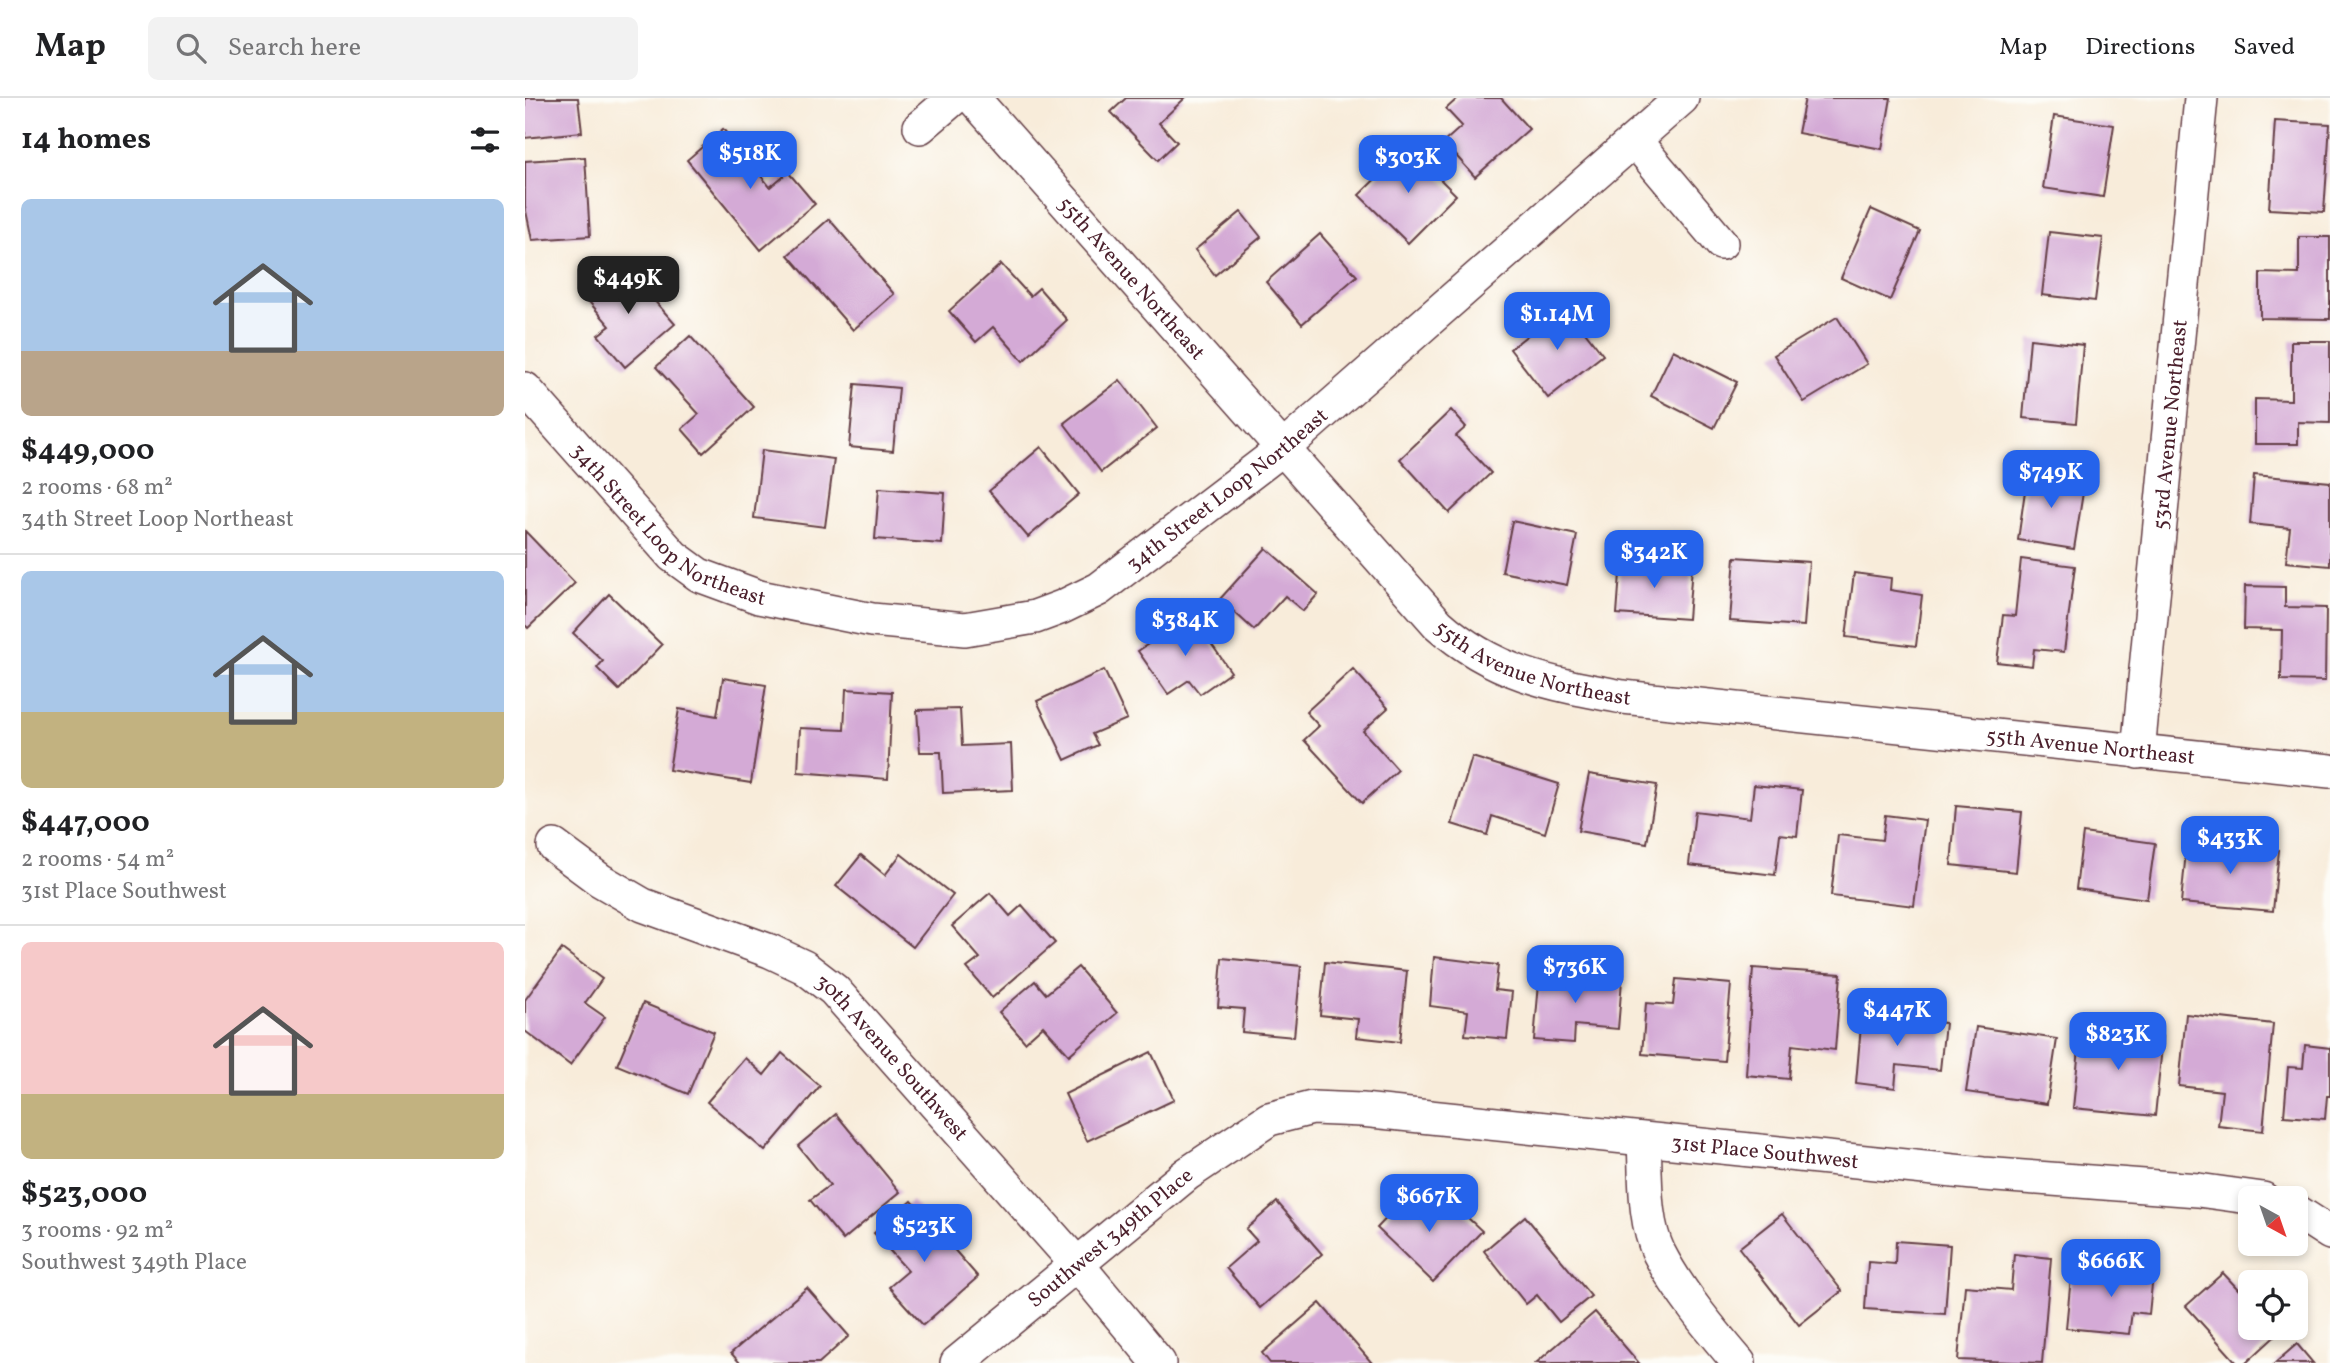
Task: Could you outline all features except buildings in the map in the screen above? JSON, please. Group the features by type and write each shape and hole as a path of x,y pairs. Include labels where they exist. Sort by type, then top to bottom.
{"street":[{"path":"920,127 954,98"},
{"name":"55th Avenue Northeast","path":"973,98 1281,450 1454,638 1496,664 1542,682 1623,697 2330,771"},
{"name":"34th Street Loop Northeast","path":"525,388 673,556 699,575 759,597 872,620 965,628 1035,617 1099,589 1281,450 1636,142 1682,98"},
{"name":"53rd Avenue Northeast","path":"2138,752 2201,98"},
{"path":"1636,142 1721,243"},
{"name":"30th Avenue Southwest","path":"554,846 600,880 643,905 770,951 804,967 834,990 1076,1263 1159,1363"},
{"name":"31st Place Southwest","path":"1269,1119 1312,1108 1362,1110 1644,1141 2238,1196"},
{"name":"Southwest 349th Place","path":"957,1363 1187,1174 1269,1119"},
{"path":"1644,1141 1647,1207 1659,1252 1689,1299 1739,1363"},
{"path":"2308,1218 2330,1233"}]}
